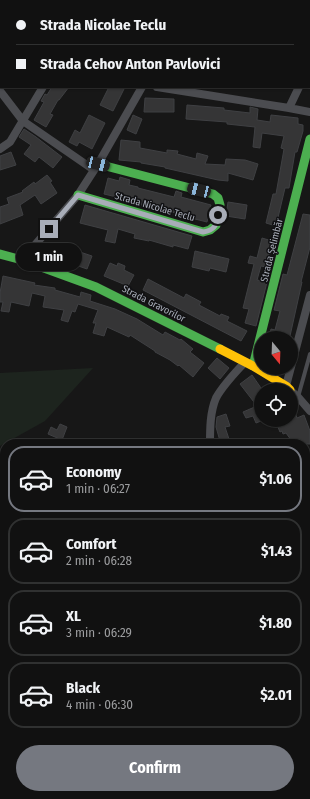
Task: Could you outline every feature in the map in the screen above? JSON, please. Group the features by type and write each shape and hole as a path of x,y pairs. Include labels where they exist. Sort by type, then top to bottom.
{"street":[{"path":"0,149 10,142 42,88"},
{"path":"22,260 78,195 96,167 141,88"},
{"path":"163,88 310,112"},
{"path":"289,108 299,88"},
{"path":"0,91 23,121 96,167"},
{"name":"Strada Șelimbăr","path":"249,364 310,139"},
{"name":"Strada Nicolae Teclu","path":"78,195 203,232 210,230 216,225 220,205 218,198 213,194 96,167"},
{"name":"Strada Gravorilor","path":"0,254 22,260 96,287 249,364 279,383"},
{"path":"290,383 310,295"},
{"path":"210,439 212,411 221,390 249,364"},
{"name":"Strada Gravorilor","path":"298,397 310,411"}],"lane":[{"path":"298,397 310,354"}],"shaded area":[{"path":"93,368 45,421 13,439 0,439 0,373"}],"building":[{"path":"51,88 68,88 58,100 50,114 53,115 46,127 34,120 44,102 41,101 45,94 47,95"},
{"path":"108,88 124,88 113,111 100,105"},
{"path":"145,98 174,99 174,112 144,112"},
{"path":"187,105 224,108 224,110 250,113 250,107 258,109 257,120 270,122 271,115 298,118 298,124 303,125 303,131 297,152 295,152 289,188 285,188 276,226 266,223 273,194 276,194 284,149 281,148 284,136 262,133 260,148 253,147 255,127 227,124 227,122 186,119"},
{"path":"89,115 105,123 92,149 79,142 77,146 69,142 75,130 80,133"},
{"path":"133,115 142,119 136,134 127,130"},
{"path":"24,129 62,157 53,168 39,157 35,162 24,154 31,145 19,137"},
{"path":"121,140 140,142 140,148 167,153 167,150 178,151 177,154 196,159 197,153 208,156 205,164 225,165 226,159 245,160 258,164 253,180 228,173 228,181 218,180 141,162 119,160"},
{"path":"11,152 16,165 0,170 0,156"},
{"path":"47,175 52,181 50,182 57,193 41,204 35,195 20,205 23,215 0,224 0,207 9,204 7,198 23,192 22,191 34,182 35,184"},
{"path":"120,177 130,180 129,185 138,188 174,197 176,191 182,193 181,197 211,205 207,222 141,205 142,203 104,194 108,178 119,181"},
{"path":"228,202 247,205 245,219 226,216"},
{"path":"85,205 192,236 188,249 134,238 135,234 118,229 115,243 105,241 108,230 80,223"},
{"path":"303,214 310,215 310,247 291,331 271,331 271,329 275,330 280,311 274,310 283,274 287,275"},
{"path":"262,238 272,241 266,267 261,266 257,280 267,282 256,326 245,323 249,309 243,308 254,264 248,263 250,256 257,258"},
{"path":"54,245 92,256 87,269 67,262 68,260 51,255"},
{"path":"195,251 229,259 226,272 210,268 209,271 192,267"},
{"path":"110,263 117,266 118,263 125,266 124,270 134,275 128,286 104,276"},
{"path":"3,276 35,283 34,285 55,288 55,290 80,297 81,292 91,295 90,301 115,309 137,319 163,335 165,332 180,340 181,339 193,349 190,352 204,363 193,377 179,365 178,366 155,352 130,335 129,337 107,327 104,336 93,333 96,323 93,323 98,310 78,304 75,312 72,311 68,322 61,320 64,310 43,307 45,296 32,293 29,306 11,302 9,312 1,311 3,302 0,302 0,293"},
{"path":"148,279 184,298 186,294 201,302 199,305 220,316 221,314 229,317 227,321 247,331 241,341 143,290"},
{"path":"217,358 229,368 220,379 208,368"},
{"path":"252,375 258,383 254,383 254,402 240,384"},
{"path":"254,407 254,418 253,416 246,418 243,412"},
{"path":"226,414 230,426 225,427 229,439 219,439 216,427 217,417"},
{"path":"304,415 310,431 310,439 290,439 286,433 283,434 282,431 280,432 278,427 298,427 298,418"},
{"path":"60,424 67,427 62,439 48,434 51,427 57,430"}],"traffic: fast":[{"path":"253,366 310,139"},
{"path":"78,195 203,232 210,230 216,225 220,205 218,198 213,194 98,164"},
{"path":"0,254 22,260 96,287 220,349"}],"traffic: slow":[{"path":"220,349 253,366 281,383"}],"route":[{"path":"49,229 78,195 203,232 210,230 216,225 218,215"}]}
